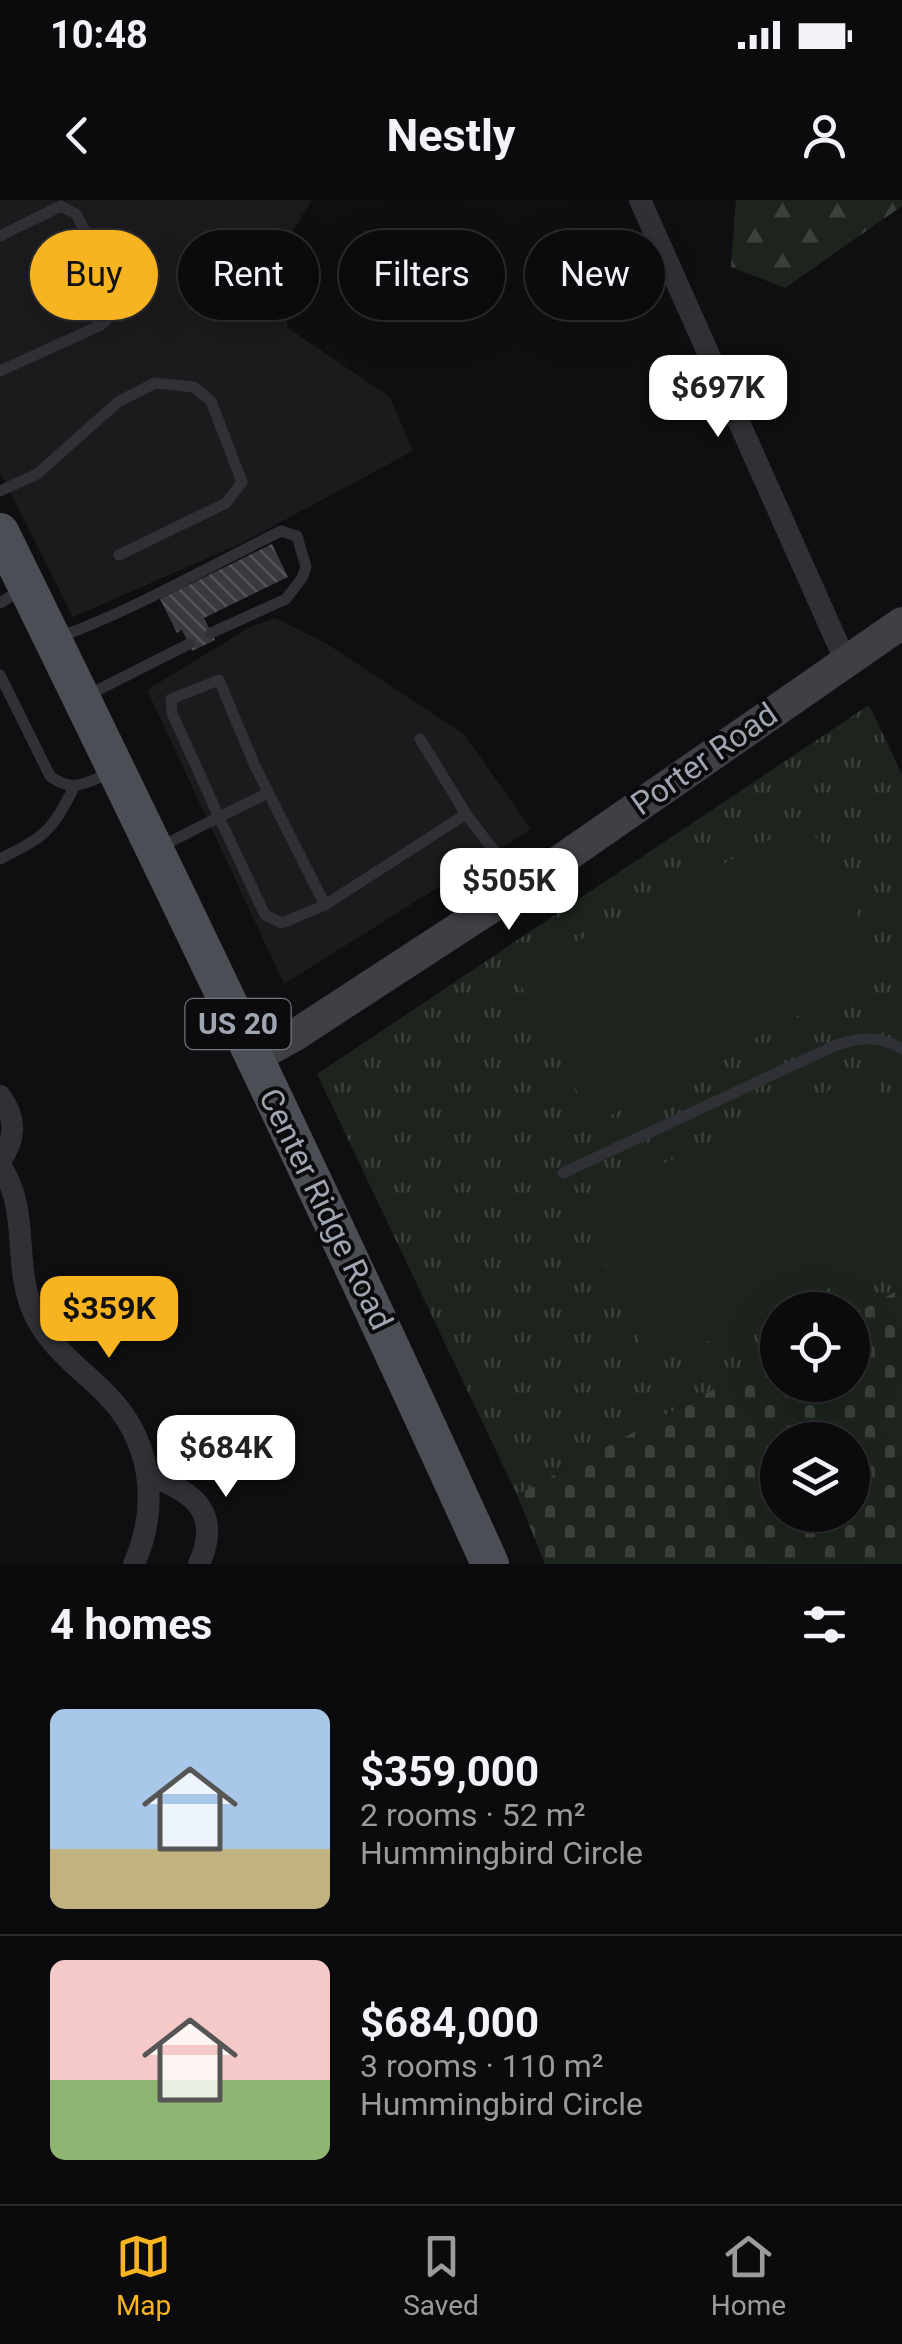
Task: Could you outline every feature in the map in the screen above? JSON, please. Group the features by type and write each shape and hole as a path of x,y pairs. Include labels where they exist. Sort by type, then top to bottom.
{"main road":[{"name":"Center Ridge Road","path":"0,532 14,595 53,639 82,698 358,1272 490,1564"},
{"name":"Porter Road","path":"254,1058 522,887 902,623"}],"street":[{"path":"640,200 845,660"},
{"path":"0,1096 10,1113 14,1135 0,1163 18,1204 23,1278 32,1310 58,1350 118,1408 140,1447 148,1474 147,1522 134,1564"},
{"path":"148,1474 186,1493 201,1508 208,1536 199,1564"}],"lane":[{"path":"0,236 62,206 76,214 124,302 101,325 0,372"},
{"path":"0,490 37,474 118,402 155,383 194,387 212,402 242,482 226,503 118,555"},
{"path":"53,639 112,618 281,531 297,536 306,568 294,590 286,599 211,633"},
{"path":"82,698 188,644"},
{"path":"0,675 50,776 62,785 74,787 117,770"},
{"path":"325,905 268,793 219,680 171,700 172,713 265,915 282,923 325,905 466,814"},
{"path":"420,739 466,814 522,887"},
{"path":"0,860 46,834 74,787"},
{"path":"156,849 268,793"},
{"path":"563,1173 834,1046 870,1038 902,1049"}],"shaded area":[{"path":"0,200 312,200 293,230 178,230 178,320 287,320 288,328 390,397 413,451 240,544 73,617 0,472"},
{"path":"275,618 327,644 464,734 531,829 284,984 147,690 250,627"}],"green space":[{"path":"736,200 902,200 902,206 785,288 731,267"},
{"path":"869,705 902,774 902,1288 870,1306 870,1292 760,1292 760,1364 517,1495 317,1074"},
{"path":"807,820 886,969 594,1124 515,974"},
{"path":"872,1072 902,1141 902,1256 820,1292 760,1292 760,1319 650,1367 578,1201"},
{"path":"902,1288 902,1564 545,1564 517,1495 760,1364 760,1402 870,1402 870,1306"}],"building":[{"path":"272,544 288,577 204,618 215,640 192,651 182,630 177,633 160,599"}]}
